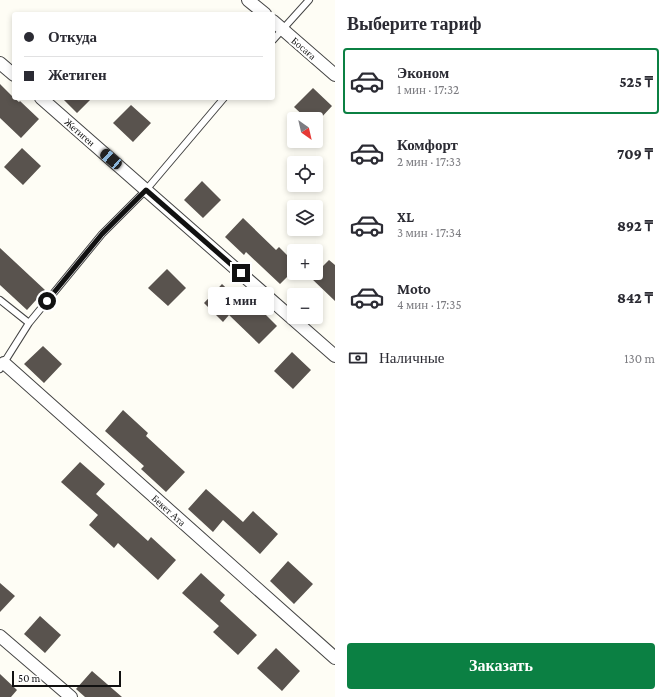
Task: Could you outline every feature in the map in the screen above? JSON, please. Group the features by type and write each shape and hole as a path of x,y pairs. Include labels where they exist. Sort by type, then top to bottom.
{"street":[{"path":"248,0 263,12"},
{"name":"Босаға","path":"278,25 335,75"},
{"path":"0,63 12,73"},
{"name":"Жетиген","path":"43,100 335,356"},
{"name":"Бекет Ата","path":"2,366 335,658"},
{"path":"0,636 71,697"}],"lane":[{"path":"278,25 310,0"},
{"path":"2,366 29,323 102,234 146,190 222,100"},
{"path":"0,300 29,323"}],"building":[{"path":"0,84 12,96 12,100 20,101 39,119 21,138 0,118"},
{"path":"313,88 332,106 323,116 323,112 299,112 294,107"},
{"path":"64,100 90,100 77,113"},
{"path":"131,105 151,123 133,142 113,123"},
{"path":"22,148 41,166 23,185 4,167"},
{"path":"202,181 221,200 203,218 184,200"},
{"path":"243,218 276,250 279,247 287,255 287,277 280,284 246,252 244,255 225,237"},
{"path":"0,248 45,290 27,310 0,285"},
{"path":"329,260 335,265 335,301 313,280 323,280 323,266"},
{"path":"167,269 186,288 168,306 148,288"},
{"path":"222,284 252,313 258,307 277,326 259,344 229,315 223,322 204,303"},
{"path":"43,346 62,364 44,383 24,364"},
{"path":"292,352 311,370 293,389 274,371"},
{"path":"123,410 148,433 146,436 185,472 166,492 141,469 144,466 105,431"},
{"path":"80,462 105,484 96,494 148,541 151,537 176,560 158,580 118,543 114,548 89,525 98,515 61,482"},
{"path":"206,489 243,522 253,511 278,534 260,554 223,520 213,532 188,509"},
{"path":"288,561 313,584 294,604 270,581"},
{"path":"201,573 225,595 220,601 257,635 238,655 213,632 219,626 182,593"},
{"path":"0,583 15,596 0,612"},
{"path":"40,616 61,635 45,653 24,634"},
{"path":"276,648 300,671 282,691 257,668"},
{"path":"92,671 122,697 85,697 76,689"},
{"path":"0,674 17,690 11,697 0,697"}],"route":[{"path":"47,301 102,234 146,190 241,273"}]}
